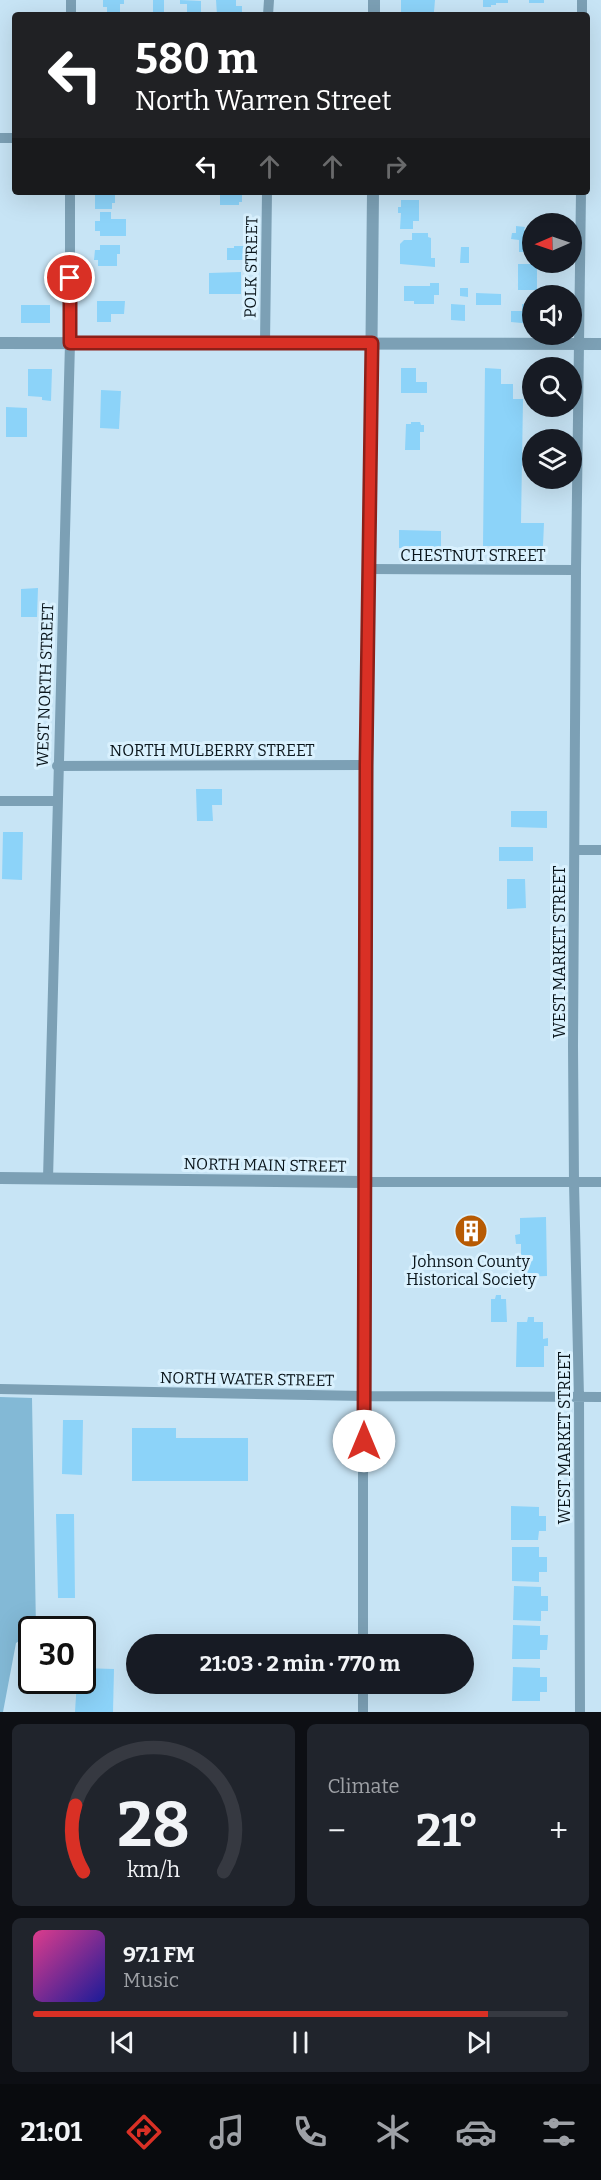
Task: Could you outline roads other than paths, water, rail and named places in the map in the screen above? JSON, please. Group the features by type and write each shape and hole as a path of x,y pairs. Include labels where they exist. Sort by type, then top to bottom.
{"street":[{"name":"WEST NORTH STREET","path":"48,1179 57,765 70,343 70,195"},
{"name":"POLK STREET","path":"265,343 267,195"},
{"path":"363,1634 363,1182 373,195"},
{"name":"WEST MARKET STREET","path":"580,285 581,195"},
{"path":"0,343 522,344"},
{"path":"582,344 601,344"},
{"name":"WEST MARKET STREET","path":"580,345 576,570 574,1183 579,1397 580,1712"},
{"name":"CHESTNUT STREET","path":"369,569 576,570"},
{"name":"NORTH MULBERRY STREET","path":"57,765 366,765"},
{"path":"0,801 57,801"},
{"path":"575,850 601,850"},
{"name":"NORTH MAIN STREET","path":"0,1178 601,1182"},
{"name":"NORTH WATER STREET","path":"0,1389 364,1396 601,1397"},
{"path":"363,1694 363,1712"}],"place":[{"name":"Johnson County Historical Society","path":"471,1231"}]}
